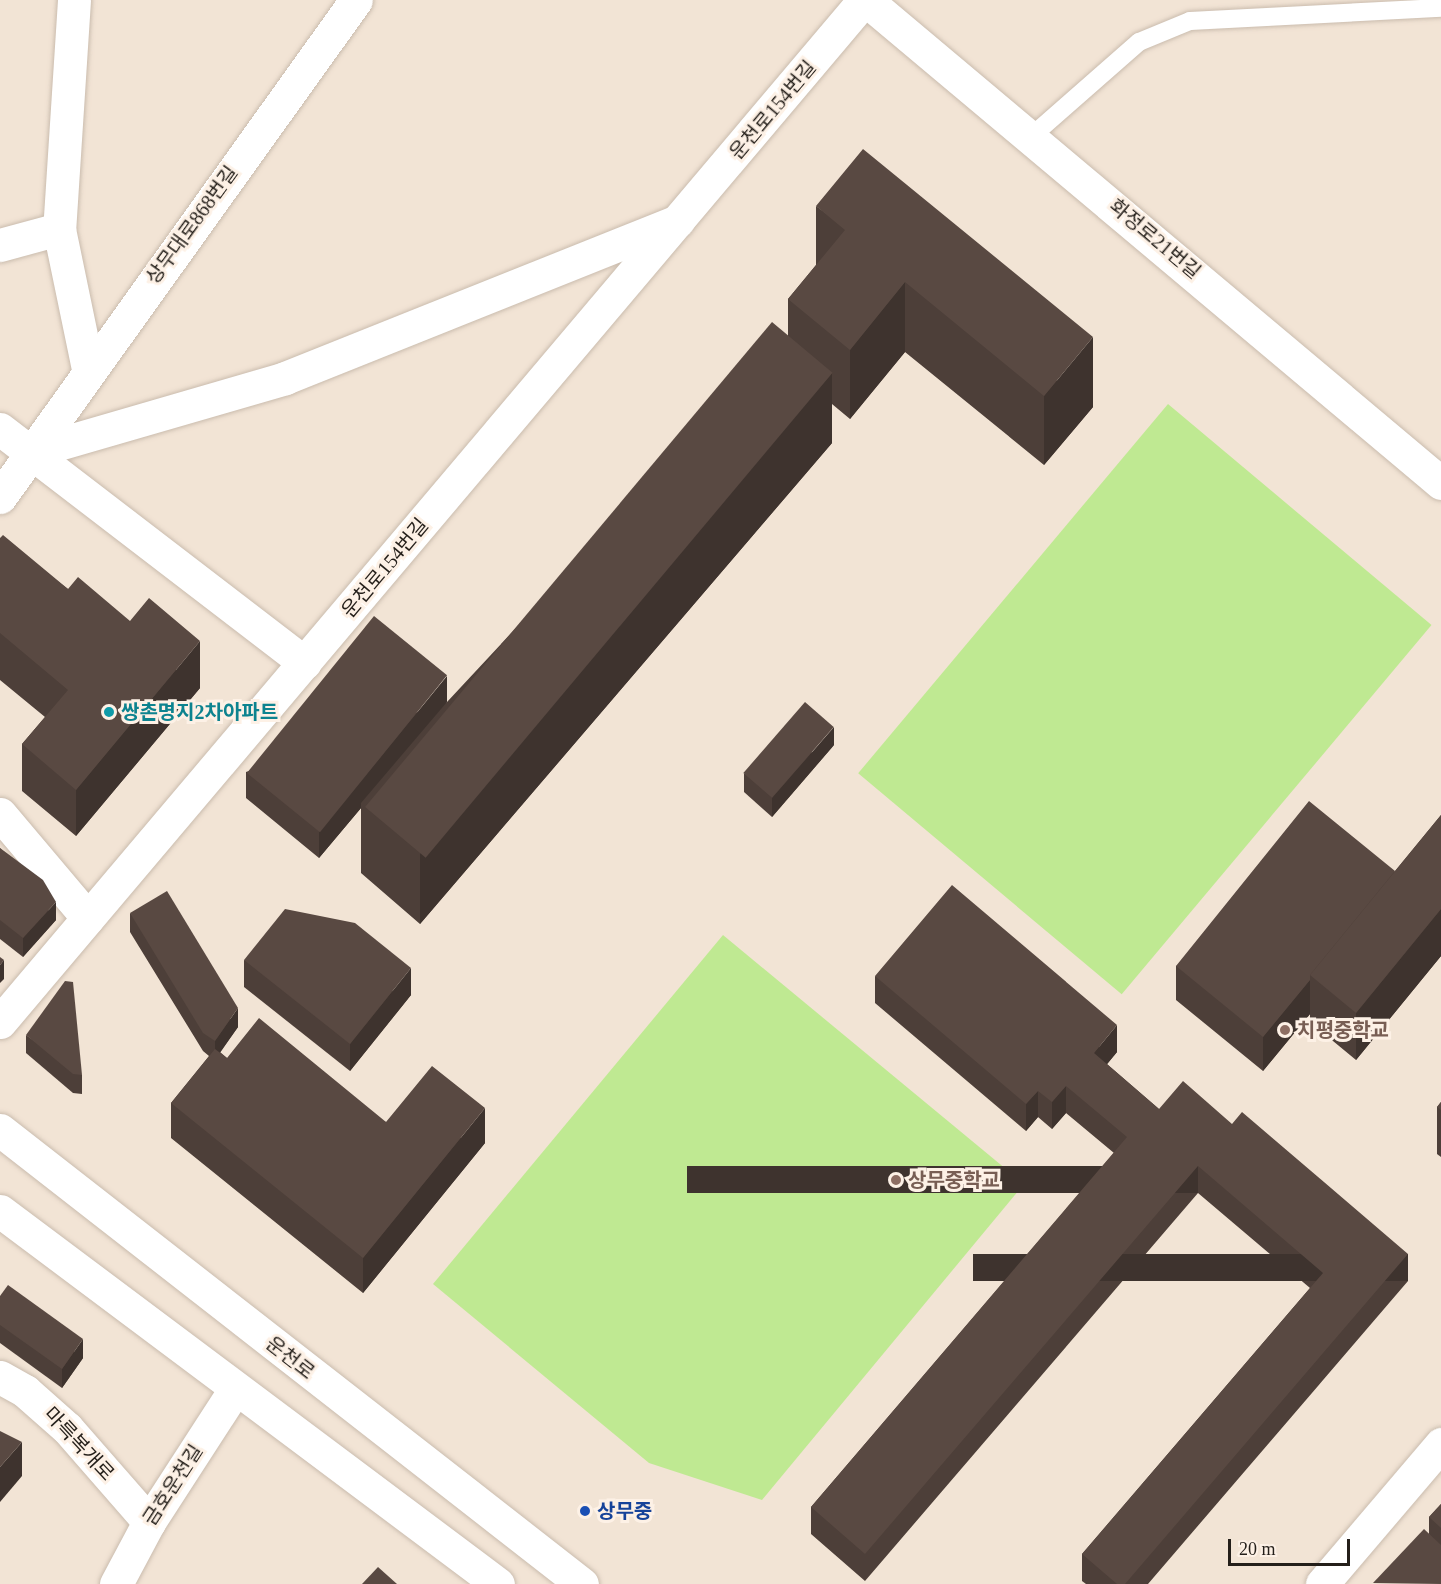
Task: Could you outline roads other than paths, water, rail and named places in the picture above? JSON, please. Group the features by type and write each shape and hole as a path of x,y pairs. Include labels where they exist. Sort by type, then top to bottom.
{"street":[{"path":"74,0 58,229 88,369"},
{"name":"상무대로868번길","path":"31,452 88,369 356,0"},
{"name":"화정로21번길","path":"865,0 1033,135 1441,483"},
{"name":"운천로154번길","path":"0,1022 865,0"},
{"name":"운천로154번길","path":"31,452 285,378 682,219"},
{"path":"0,245 58,229"},
{"path":"0,429 305,663"},
{"path":"0,497 31,452"},
{"path":"0,814 88,918"},
{"name":"운천로","path":"0,1130 582,1584"},
{"path":"0,1211 498,1584"},
{"name":"마륵복개로","path":"0,1377 25,1391 68,1428 149,1522"},
{"name":"금호운천길","path":"116,1584 149,1522 235,1389"},
{"path":"1322,1584 1441,1444"}],"lane":[{"path":"1033,135 1139,42 1190,21 1441,8"}],"place":[{"name":"쌍촌명지2차아파트","path":"109,712"},
{"name":"치평중학교","path":"1285,1030"},
{"name":"상무중학교","path":"896,1180"},
{"name":"상무중","path":"585,1511"}]}
